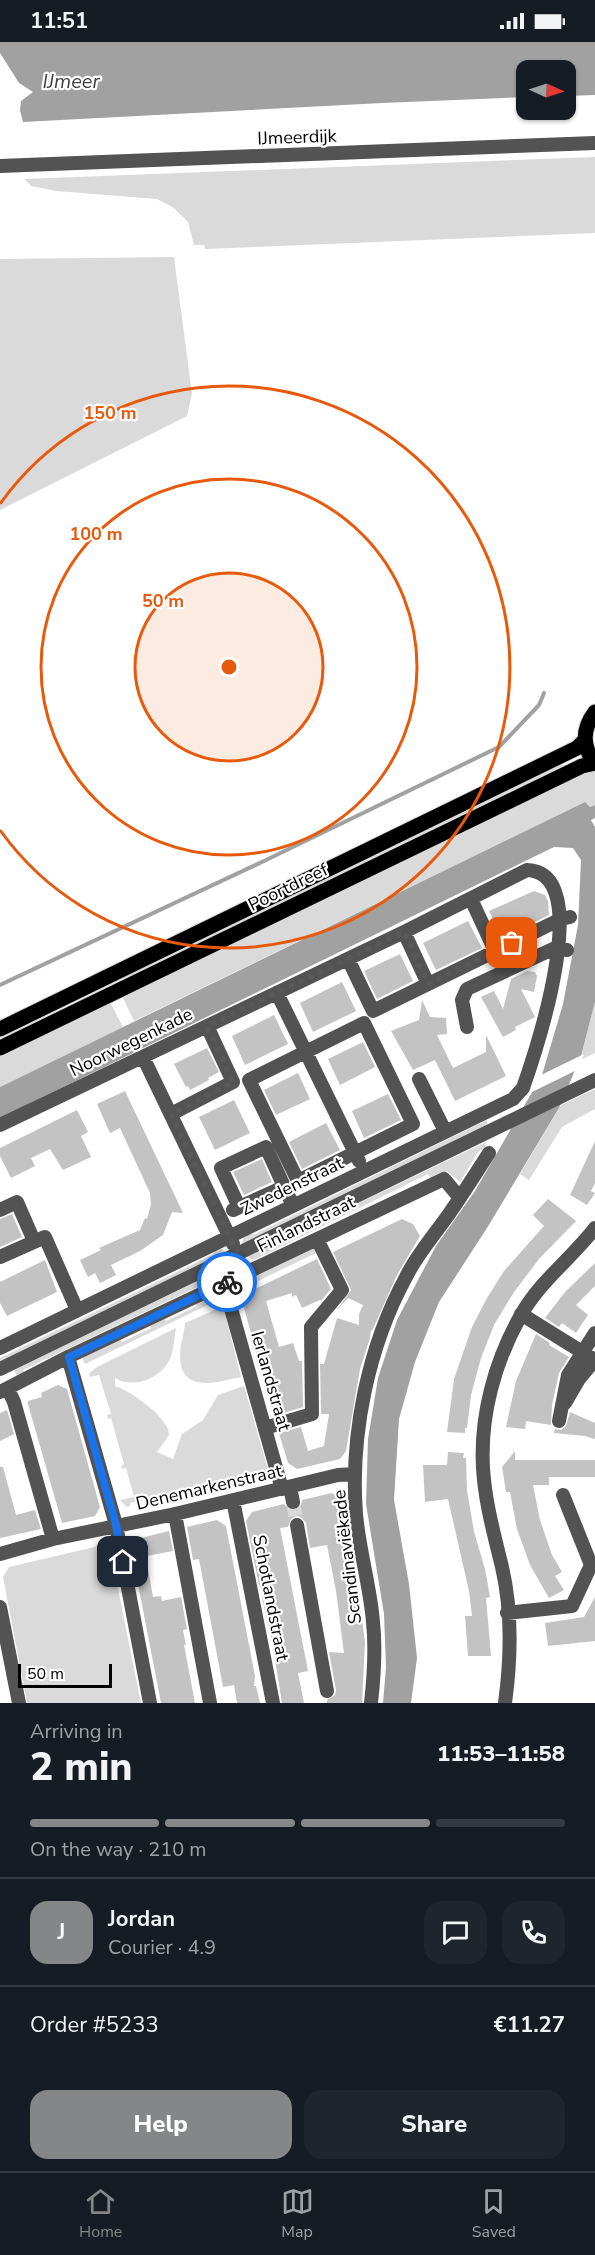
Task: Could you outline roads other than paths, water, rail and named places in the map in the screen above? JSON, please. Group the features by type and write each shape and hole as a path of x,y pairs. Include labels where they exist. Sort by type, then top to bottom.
{"main road":[{"path":"595,712 586,726 584,741 595,763"},
{"name":"Poortdreef","path":"0,1029 577,748 584,741"},
{"name":"Poortdreef","path":"0,1048 582,766 595,763"}],"street":[{"name":"IJmeerdijk","path":"0,166 595,143"},
{"name":"Noorwegenkade","path":"0,1125 404,932 527,870 538,870 549,874 565,890 570,917 567,950 556,994 521,1092"},
{"path":"471,899 495,951"},
{"path":"348,959 373,1011 561,919 570,917"},
{"path":"404,932 428,984"},
{"path":"467,1027 462,1000 467,989 555,948 567,950"},
{"path":"277,993 363,1170"},
{"path":"364,1023 413,1124 355,1153 298,1181 249,1080 364,1023"},
{"path":"171,1114 233,1082 207,1026"},
{"path":"143,1057 246,1272"},
{"path":"419,1079 445,1131"},
{"path":"0,1369 590,1082"},
{"name":"Zwedenstraat","path":"0,1348 513,1098 521,1092"},
{"path":"239,1208 221,1168 266,1147 293,1206"},
{"name":"Scandinaviëkade","path":"371,1703 375,1674 373,1621 356,1515 359,1435 368,1378 387,1317 413,1265 489,1153"},
{"name":"Finlandstraat","path":"4,1391 69,1357 444,1179 460,1198"},
{"path":"220,1217 284,1186"},
{"path":"0,1210 17,1202 34,1241"},
{"path":"505,1703 509,1640 507,1613 502,1568 492,1533 483,1469 483,1444 489,1396 503,1352 521,1314 540,1287 580,1248 595,1228"},
{"path":"0,1257 45,1237 77,1310"},
{"path":"265,1428 312,1414 311,1327 342,1290 317,1239"},
{"name":"Ierlandstraat","path":"224,1284 265,1428 293,1502"},
{"path":"521,1314 582,1352 595,1360 579,1379 564,1404 559,1421 568,1375 582,1352 595,1333"},
{"path":"69,1357 116,1525 150,1703"},
{"path":"4,1391 14,1402 53,1539"},
{"name":"Denemarkenstraat","path":"0,1554 53,1539 175,1514 338,1475 356,1474"},
{"path":"507,1613 572,1606 591,1565 564,1495"},
{"name":"Schotlandstraat","path":"233,1500 273,1703"},
{"path":"175,1514 210,1703"},
{"path":"297,1525 327,1691"},
{"path":"0,1607 19,1703"}],"water":[{"name":"IJmeer","path":"0,42 595,42 595,95 576,96 576,60 516,60 516,97 23,122 20,110 21,101 33,92 19,83 0,53"},
{"path":"585,802 590,807 595,805 595,818 591,820 595,827 595,1002 581,1056 559,1108 487,1228 439,1302 415,1362 399,1419 394,1500 409,1584 417,1658 411,1703 383,1703 386,1667 384,1614 366,1504 368,1439 378,1378 397,1320 436,1246 475,1191 542,1075 563,1004 578,925 581,860 573,848 554,847 0,1118 0,1087"}],"waterway":[{"path":"0,985 499,747 539,705 544,693"}],"tunnel":[{"path":"293,1502 297,1525"}]}
